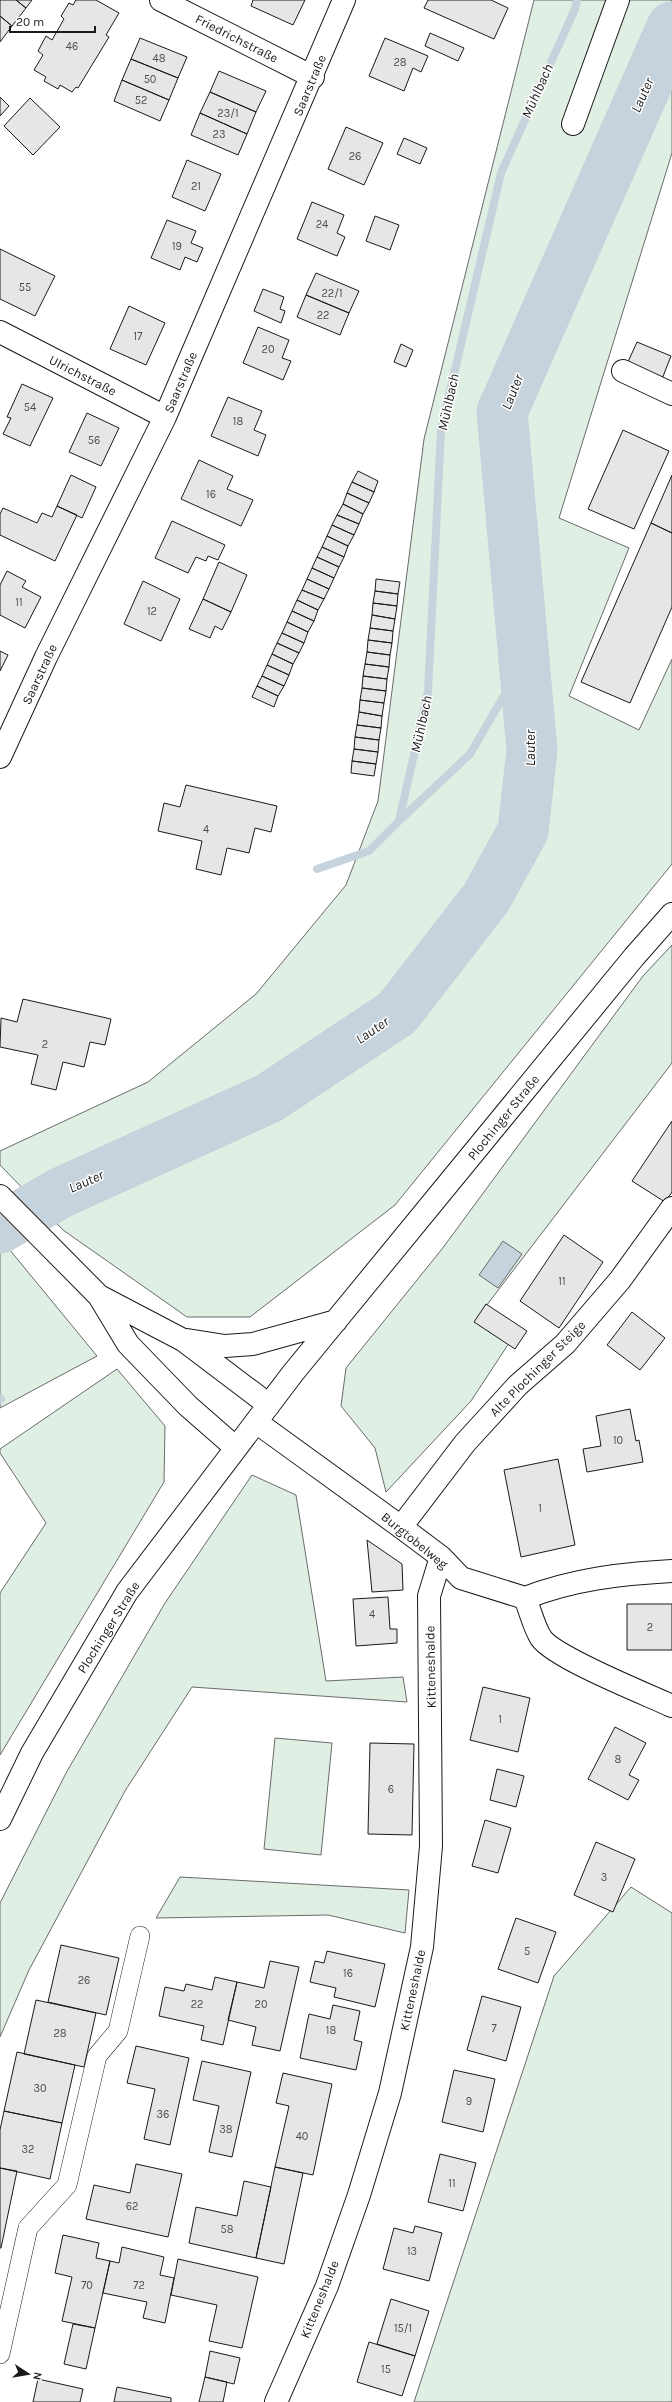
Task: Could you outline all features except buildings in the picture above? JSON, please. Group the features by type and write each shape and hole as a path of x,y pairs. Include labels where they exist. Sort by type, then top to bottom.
{"street":[{"name":"Friedrichstraße","path":"161,0 313,77"},
{"name":"Saarstraße","path":"0,757 46,657 165,416 313,77 344,0"},
{"path":"573,124 618,0"},
{"name":"Ulrichstraße","path":"0,332 165,416"},
{"path":"623,371 672,394"},
{"name":"Plochinger Straße","path":"0,1819 32,1753 127,1592 269,1405 336,1320 672,914"},
{"path":"0,1196 99,1296 128,1344 188,1406 236,1448"},
{"name":"Alte Plochinger Steige","path":"401,1527 465,1443 518,1385 565,1344 615,1286 672,1208"},
{"path":"99,1296 183,1340 269,1405"},
{"path":"183,1340 225,1346 253,1344 336,1320"},
{"name":"Burgtobelweg","path":"256,1422 441,1557 461,1578 525,1598"},
{"name":"Kitteneshalde","path":"276,2402 327,2286 359,2195 390,2092 422,1947 431,1846 429,1596 441,1557"},
{"path":"672,1570 615,1574 558,1586 525,1598 541,1638 552,1648 590,1669 672,1706"},
{"path":"0,2354 28,2228 67,2185 97,2056 118,2031 140,1936"}],"green space":[{"path":"534,0 672,0 672,153 559,518 629,548 569,696 639,730 672,659 672,864 395,1205 250,1317 187,1317 63,1230 0,1165 0,1151 148,1082 256,994 346,885 378,801 424,439"},
{"path":"672,945 672,1063 483,1310 517,1331 471,1401 386,1492 375,1448 341,1406 346,1368 442,1249 643,976"},
{"path":"0,1238 97,1356 0,1408"},
{"path":"117,1369 165,1426 164,1482 0,1755 0,1593 46,1523 0,1453 0,1449"},
{"path":"252,1475 296,1495 326,1681 403,1677 407,1702 192,1687 125,1791 29,1970 0,2037 0,1903 66,1773 165,1603"},
{"path":"275,1738 332,1743 321,1855 264,1849"},
{"path":"180,1877 409,1890 405,1933 328,1915 156,1918"},
{"path":"631,1887 672,1913 672,2402 414,2402 554,1976"}],"shaded area":[{"path":"503,1241 522,1254 498,1288 479,1275"}],"waterway":[{"name":"Mühlbach","path":"317,869 369,851 399,821 428,692 441,430 501,173 575,9 577,0"},
{"name":"Lauter","path":"0,1228 60,1193 269,1098 397,1013 486,898 523,831 532,750 502,412 672,27"},
{"name":"Mühlbach","path":"400,820 470,754 525,660"}]}
